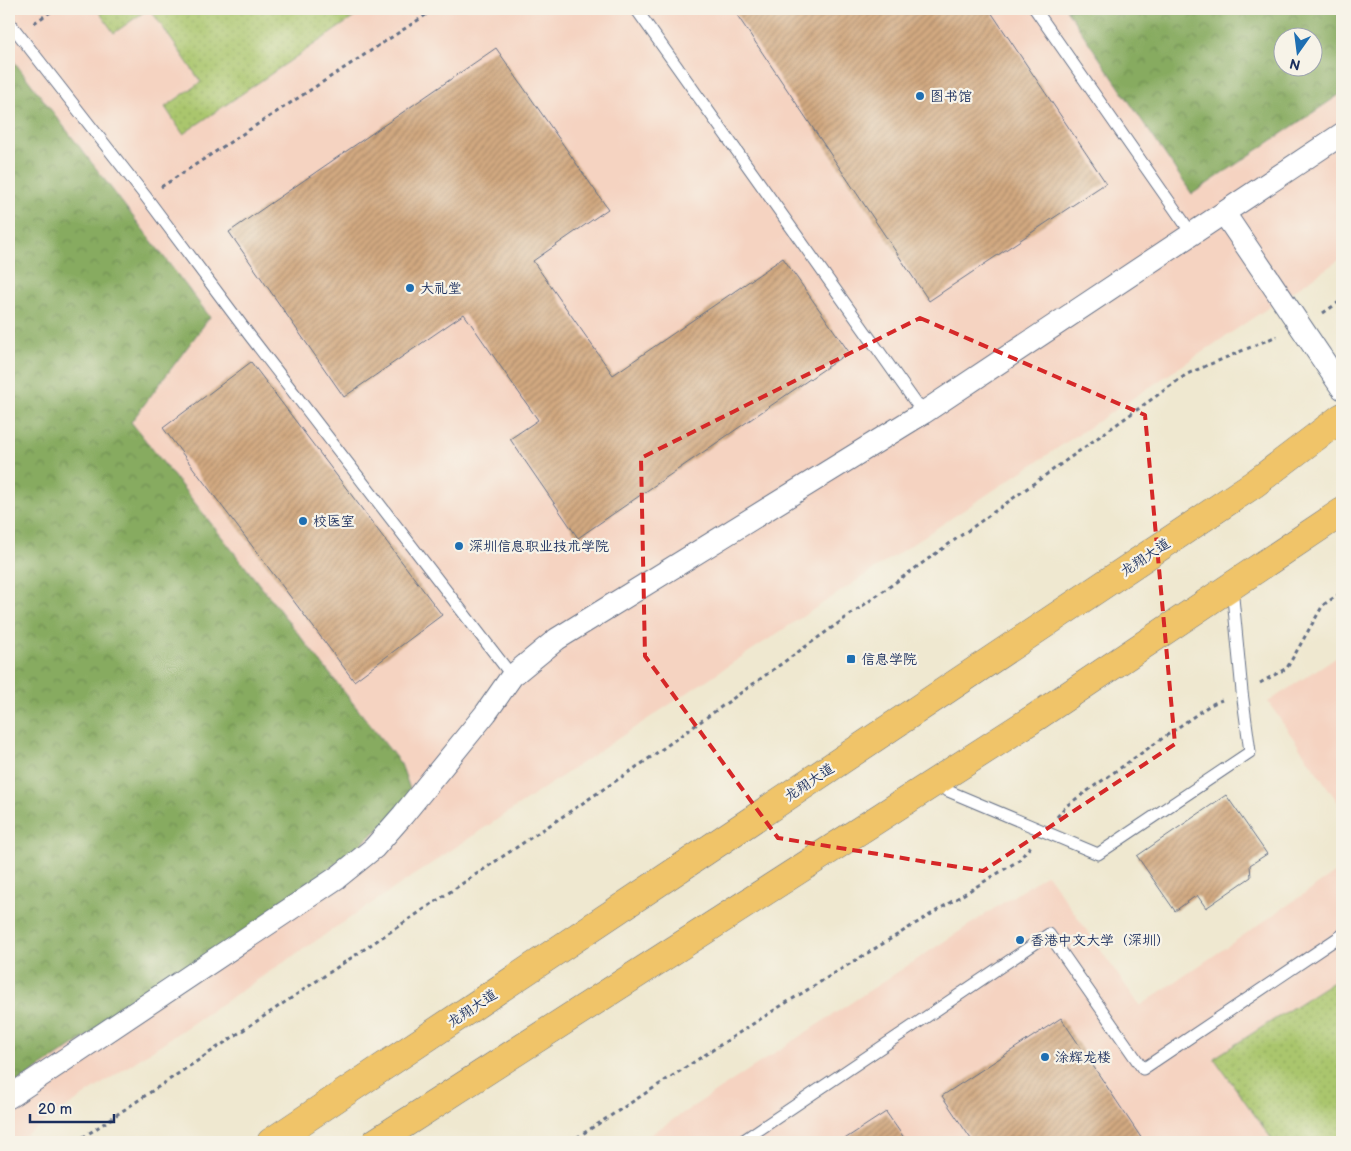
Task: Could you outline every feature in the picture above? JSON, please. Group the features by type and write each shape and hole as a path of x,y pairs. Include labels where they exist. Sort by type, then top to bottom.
{"main road":[{"name":"龙翔大道","path":"270,1142 1254,484 1342,416"},
{"path":"376,1142 1036,718 1342,512"}],"street":[{"path":"9,1097 338,877 374,848 403,816 486,713 512,676 557,638 922,413 1342,134"},
{"path":"1224,213 1342,388"}],"lane":[{"path":"636,9 922,413"},
{"path":"1036,9 1192,234"},
{"path":"9,22 146,197 250,336 512,676"},
{"path":"932,784 1098,854 1250,752 1231,586"},
{"path":"741,1142 1049,934 1143,1069 1342,935"}],"path":[{"path":"146,197 435,9"},
{"path":"76,1142 644,762 1187,374 1301,326 1342,300"},
{"path":"570,1142 776,1009 1018,861 1066,806 1210,705 1242,692 1287,668 1323,605 1342,592"}],"highlighted area":[{"path":"920,318 1145,415 1175,744 983,871 778,838 645,656 641,458"}],"shaded area":[{"name":"深圳信息职业技术学院","path":"9,9 1342,9 1342,258 15,1142 9,1142"},
{"path":"1342,653 1342,808 1268,702"},
{"name":"香港中文大学（深圳）","path":"1342,868 1342,1142 639,1142 1047,874 1140,1006"}],"green space":[{"path":"97,9 148,9 114,33"},
{"path":"150,9 366,9 183,134 165,107 201,82"},
{"path":"1066,9 1335,9 1342,20 1342,93 1192,194"},
{"path":"9,55 210,317 131,422 401,764 411,792 393,817 350,853 243,934 9,1088"},
{"path":"1342,976 1342,1142 1274,1142 1214,1058"}],"building":[{"name":"图书馆","path":"733,9 989,9 1106,183 929,301"},
{"name":"大礼堂","path":"496,48 608,209 533,261 613,375 783,258 849,352 578,538 510,439 538,420 464,314 344,397 229,232"},
{"name":"校医室","path":"251,362 442,615 354,681 163,428"},
{"path":"1226,795 1267,854 1250,865 1251,877 1206,908 1197,895 1175,911 1137,856"},
{"name":"涂辉龙楼","path":"1061,1018 1144,1142 973,1142 942,1096"},
{"path":"886,1112 907,1142 840,1142"}],"place":[{"name":"图书馆","path":"920,96"},
{"name":"大礼堂","path":"410,288"},
{"name":"校医室","path":"303,521"},
{"name":"深圳信息职业技术学院","path":"459,546"},
{"name":"信息学院","path":"851,659"},
{"name":"香港中文大学（深圳）","path":"1020,940"},
{"name":"涂辉龙楼","path":"1045,1057"}]}
